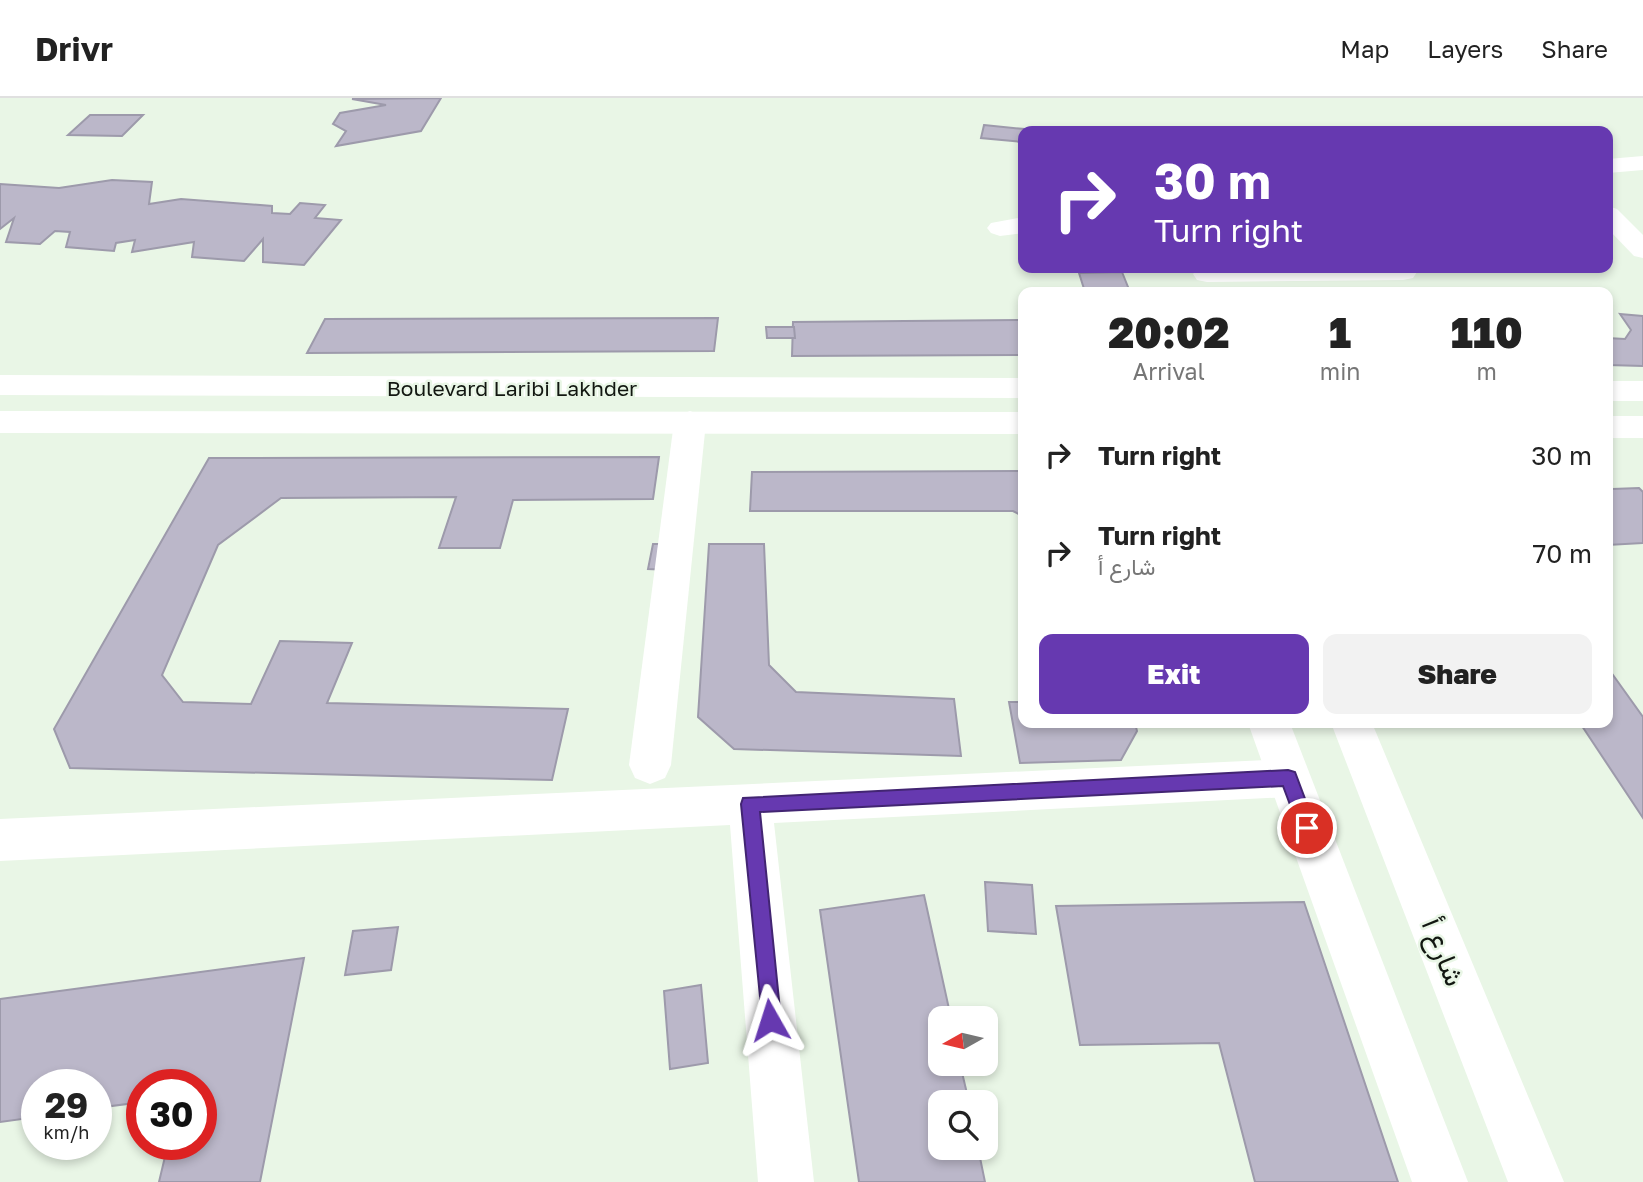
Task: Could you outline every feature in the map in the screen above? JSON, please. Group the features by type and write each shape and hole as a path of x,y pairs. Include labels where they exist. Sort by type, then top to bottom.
{"street":[{"path":"1613,166 1643,163"},
{"path":"1613,219 1643,250"},
{"path":"1208,278 1370,273"},
{"name":"Boulevard Laribi Lakhder","path":"0,385 1018,388"},
{"path":"1613,391 1643,391"},
{"name":"Boulevard Laribi Lakhder","path":"0,422 1018,423"},
{"path":"650,765 690,422"},
{"path":"1613,427 1643,427"},
{"path":"1271,728 1440,1182"},
{"name":"شارع أ","path":"1354,728 1536,1182"},
{"path":"0,840 1288,778"},
{"path":"750,804 786,1182"}],"building":[{"path":"441,98 421,131 336,146 346,131 333,124 340,113 386,105 352,99"},
{"path":"90,115 143,115 122,136 68,135"},
{"path":"984,125 1018,128 1018,142 981,138"},
{"path":"112,180 152,182 149,204 181,199 272,206 272,213 290,214 300,203 325,205 315,218 341,220 304,265 263,262 263,239 244,261 192,257 194,242 132,252 135,240 116,243 114,251 66,247 70,232 55,231 40,244 6,242 14,218 0,229 0,184 59,188"},
{"path":"1079,273 1122,273 1128,287 1083,287"},
{"path":"1620,314 1643,316 1643,366 1613,365 1613,338 1625,339 1631,330"},
{"path":"718,318 714,351 307,353 325,319"},
{"path":"1018,320 1018,355 792,356 793,322"},
{"path":"766,327 794,327 795,338 767,338"},
{"path":"659,457 653,499 513,500 500,548 439,548 456,497 281,498 218,545 162,675 183,702 251,704 280,641 352,643 327,703 568,709 552,780 70,768 54,729 209,458"},
{"path":"1018,471 1018,514 1013,511 750,511 752,472"},
{"path":"1639,488 1643,492 1643,543 1613,545 1613,489"},
{"path":"653,544 675,544 670,570 648,569"},
{"path":"709,544 764,544 769,665 796,692 954,699 961,756 734,749 698,717"},
{"path":"1613,675 1643,717 1643,818 1583,728 1613,728"},
{"path":"1009,702 1018,702 1018,728 1136,728 1121,760 1020,763"},
{"path":"985,882 1032,885 1036,934 988,931"},
{"path":"924,895 948,1006 928,1006 928,1076 963,1076 966,1090 928,1090 928,1160 980,1160 985,1182 859,1182 820,910"},
{"path":"1304,902 1398,1182 1255,1182 1219,1043 1080,1045 1056,906"},
{"path":"398,927 391,970 345,975 353,931"},
{"path":"304,958 260,1182 159,1182 164,1160 217,1160 217,1069 126,1069 126,1104 112,1106 112,1069 21,1069 21,1119 0,1122 0,999"},
{"path":"701,985 708,1063 670,1069 664,991"}],"route":[{"path":"770,1020 750,804 1288,778 1307,828"}]}
